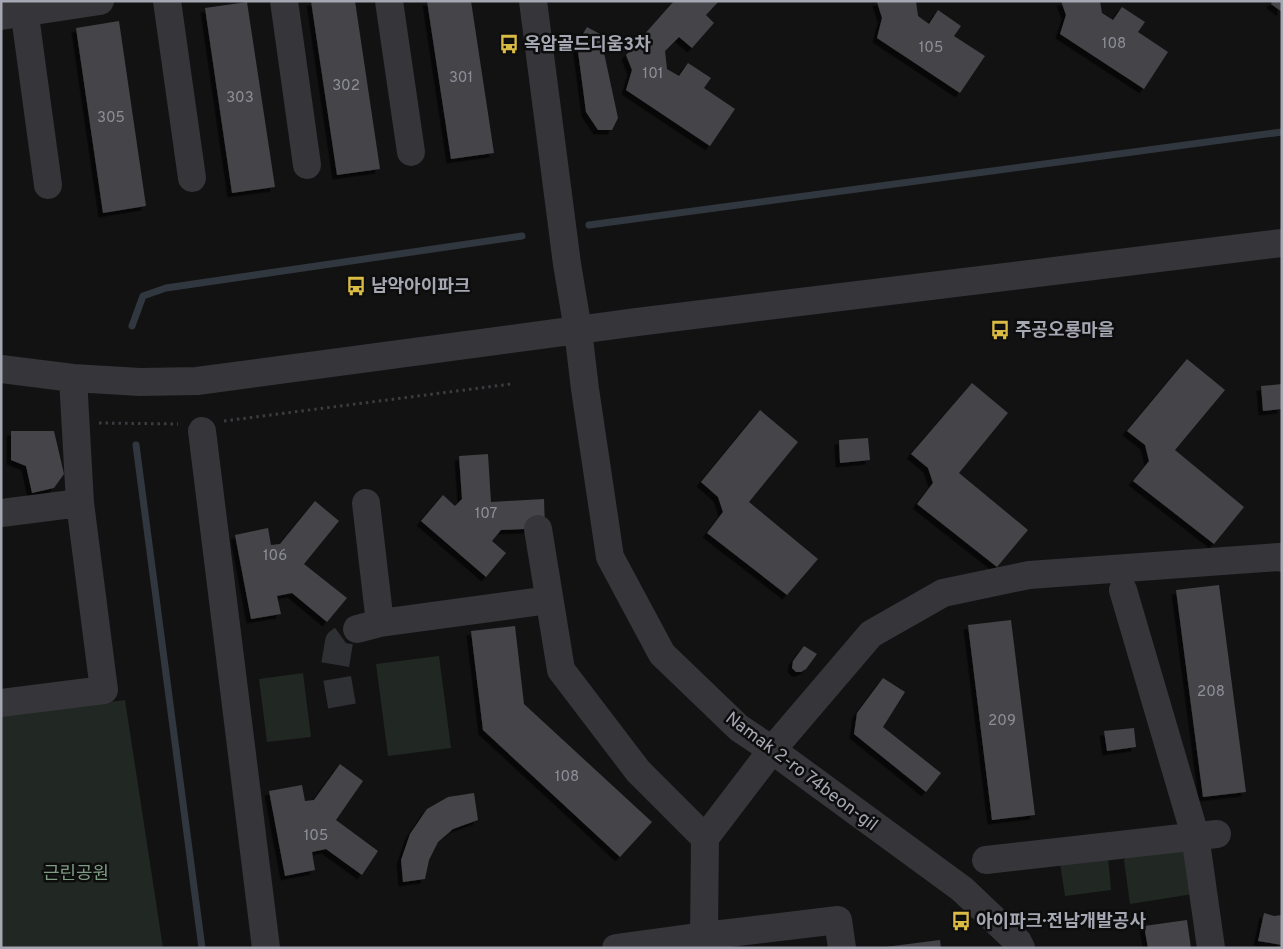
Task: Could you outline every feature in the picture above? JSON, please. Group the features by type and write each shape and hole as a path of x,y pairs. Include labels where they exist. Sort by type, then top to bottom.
{"street":[{"path":"48,185 16,10 100,1"},
{"path":"168,1 192,178"},
{"path":"284,1 307,166"},
{"path":"389,1 411,152"},
{"name":"Namak 2-ro 74beon-gil","path":"534,1 555,180 610,557 662,654 739,728 962,889 1018,942 1021,948"},
{"path":"1,369 73,378 140,382 197,381 578,330 1282,242"},
{"path":"1,703 104,690 80,503 73,378"},
{"path":"202,425 266,948"},
{"path":"1,513 80,503"},
{"path":"366,503 368,626 549,600"},
{"path":"538,529 561,670 638,771 705,838"},
{"path":"704,936 705,838 772,750 871,634 942,593 1029,574 1272,557 1282,558"},
{"path":"1123,590 1206,835 1211,948"},
{"path":"986,860 1206,835"},
{"path":"616,948 644,946 704,936 780,937 838,920 842,948"}],"path":[{"path":"76,422 202,425 511,384"}],"green space":[{"path":"439,656 451,748 388,756 376,664"},
{"path":"303,673 311,737 267,742 259,679"},
{"name":"근린공원","path":"125,700 163,948 1,948 1,717"},
{"path":"1135,847 1187,852 1193,894 1130,904 1124,860"},
{"path":"1108,857 1111,890 1065,896 1060,863"}],"building":[{"path":"311,1 355,1 380,169 337,175"},
{"path":"427,1 471,1 494,153 451,159"},
{"path":"674,1 719,1 706,15 714,23 692,48 679,37 665,51 667,69 679,76 688,63 711,78 704,88 735,109 710,146 626,90 632,70 626,55"},
{"path":"878,1 916,1 918,16 929,24 938,10 961,26 954,36 985,56 960,93 877,38 882,18"},
{"path":"1061,1 1100,1 1102,13 1113,20 1122,7 1145,22 1138,32 1168,52 1144,89 1060,34 1066,15"},
{"path":"1272,1 1282,1 1282,12 1271,4"},
{"path":"247,2 275,187 232,193 205,8"},
{"path":"119,21 146,206 103,213 76,28"},
{"path":"587,27 600,34 618,118 612,130 598,130 586,112 577,44"},
{"path":"1187,359 1225,390 1175,450 1244,507 1214,544 1133,481 1149,461 1145,445 1127,431"},
{"path":"972,383 1008,413 959,473 1028,530 997,567 917,504 933,483 928,468 911,454"},
{"path":"1282,384 1282,409 1263,411 1261,386"},
{"path":"760,410 798,442 749,502 818,559 787,595 707,533 723,512 718,497 701,482"},
{"path":"11,431 54,431 64,474 54,488 32,493 26,466 11,460"},
{"path":"868,438 870,460 840,463 839,440"},
{"path":"488,454 491,502 544,499 545,528 501,530 492,541 506,553 486,577 421,521 443,495 455,506 462,499 459,456"},
{"path":"315,501 339,521 304,564 347,598 327,622 292,593 277,596 281,614 251,619 235,535 268,528 271,545 280,544"},
{"path":"1219,585 1246,792 1203,797 1176,590"},
{"path":"1011,620 1035,815 992,820 968,625"},
{"path":"515,626 524,704 652,822 620,857 483,730 471,631"},
{"path":"804,646 817,654 806,669 796,672 792,668 793,661"},
{"path":"883,678 905,692 883,727 941,773 926,792 854,734 857,713"},
{"path":"1134,728 1136,747 1107,751 1104,731"},
{"path":"340,764 363,781 336,820 378,851 362,875 326,849 312,852 315,870 285,876 269,791 302,785 305,801 314,800"},
{"path":"474,793 478,820 453,829 438,842 429,860 425,879 403,882 401,860 410,834 427,809 448,797"},
{"path":"1264,913 1274,916 1282,915 1282,945 1258,941"},
{"path":"1187,920 1191,948 1148,948 1144,926"},
{"path":"940,940 941,948 885,948 885,947"}],"waterway":[{"path":"589,225 1282,132"},
{"path":"132,326 143,296 166,288 522,236"},
{"path":"136,445 202,948"}],"tunnel":[{"path":"342,706 335,666 339,642 357,629"}],"place":[{"name":"옥암골드디움3차","path":"509,44"},
{"name":"남악아이파크","path":"356,286"},
{"name":"주공오룡마을","path":"1000,330"},
{"name":"아이파크·전남개발공사","path":"961,921"}]}
